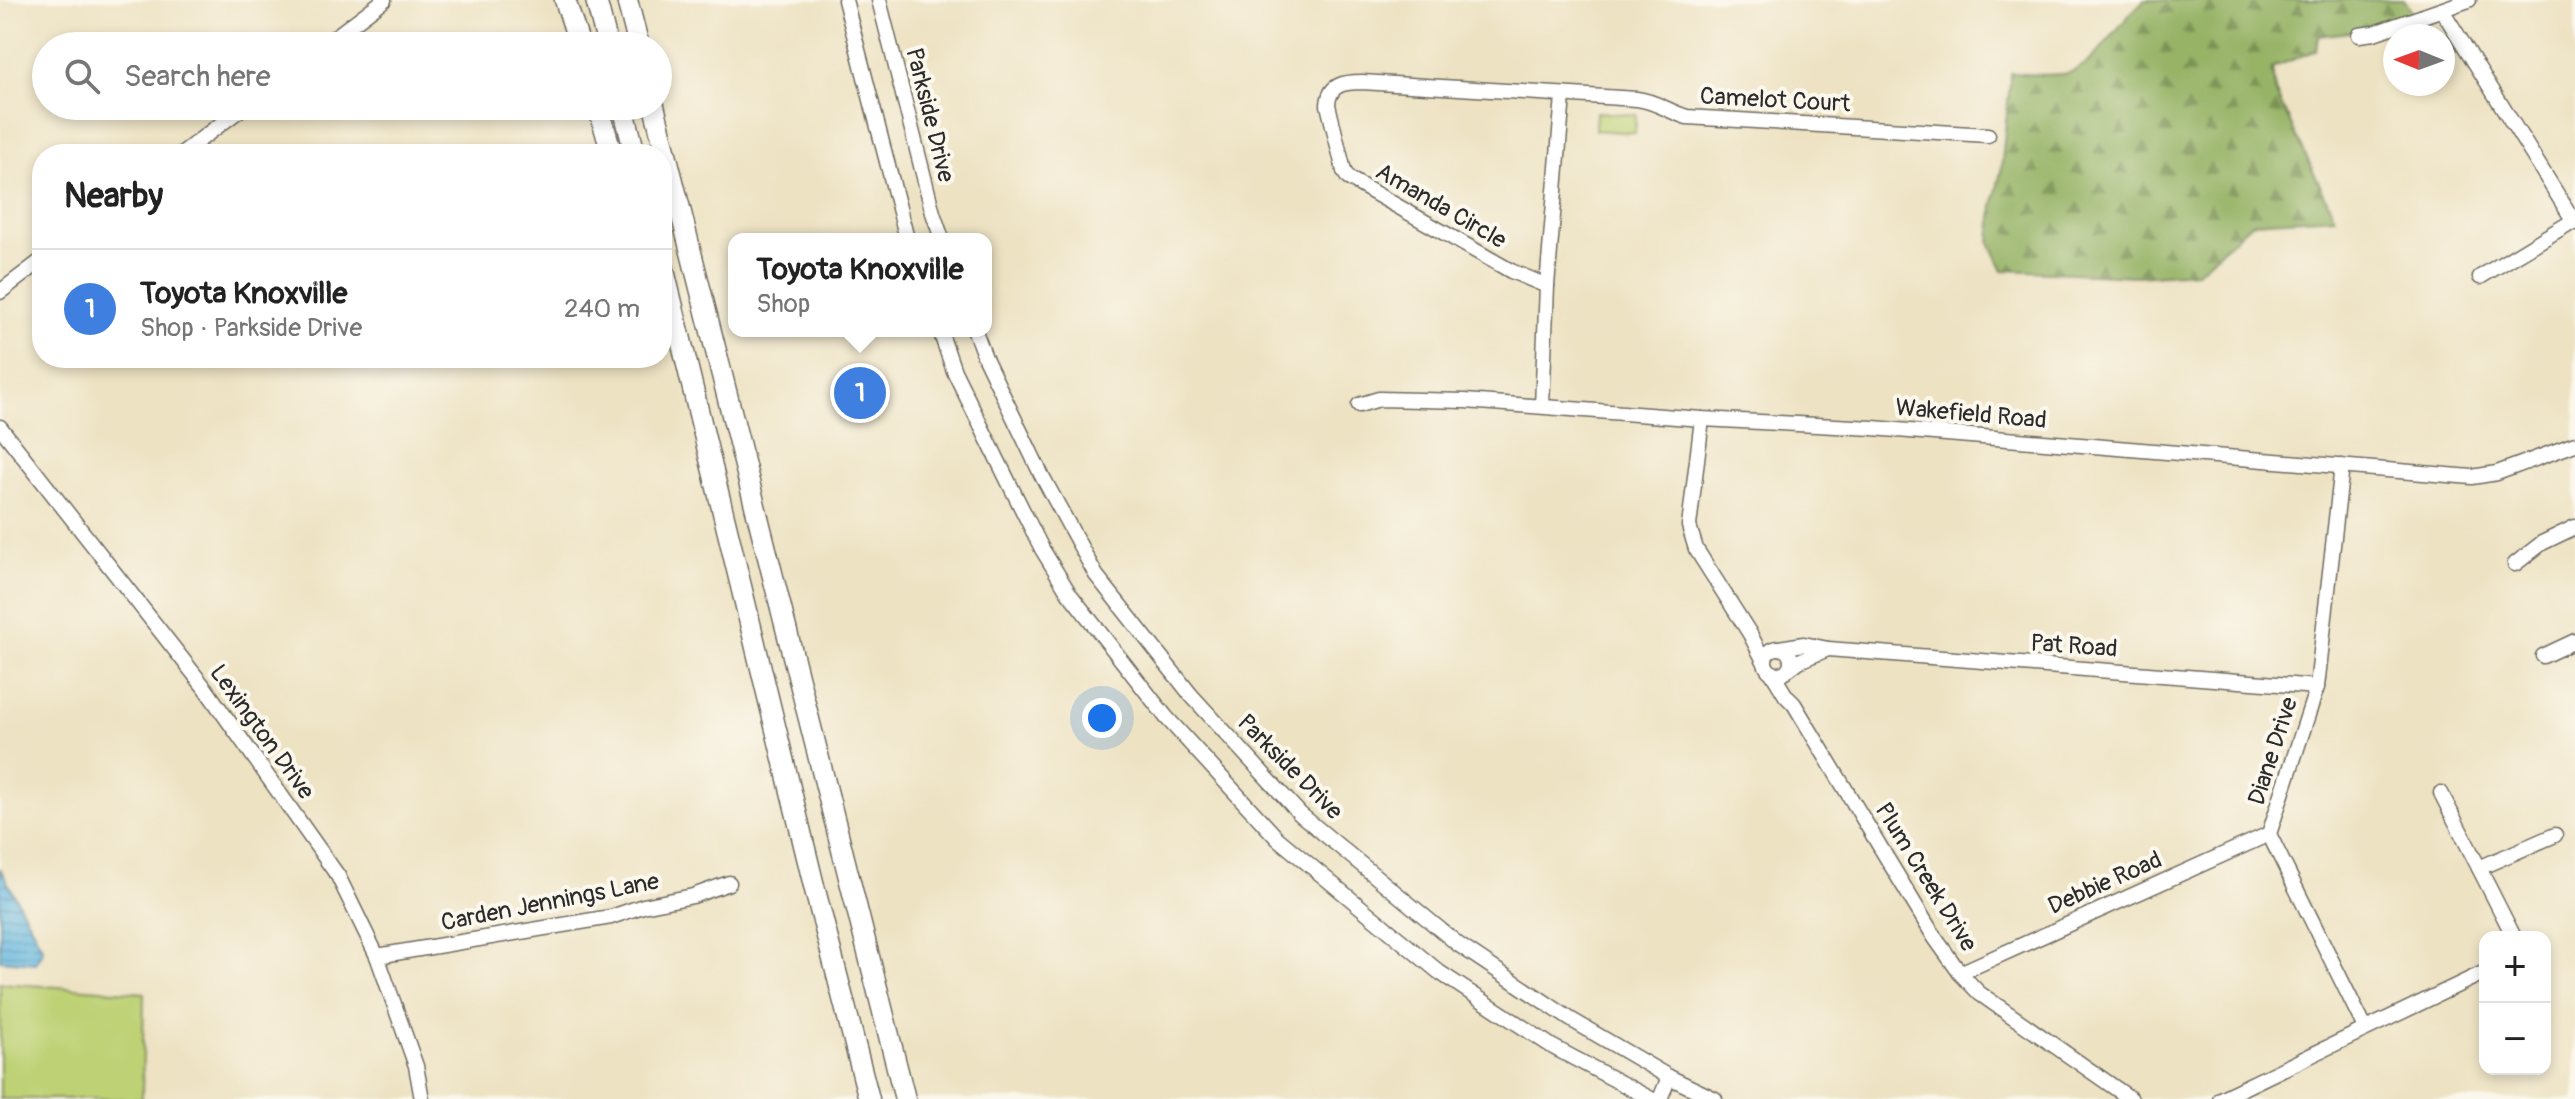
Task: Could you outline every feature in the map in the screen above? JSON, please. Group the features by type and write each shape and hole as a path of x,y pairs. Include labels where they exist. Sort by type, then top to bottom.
{"highway":[{"path":"565,0 575,32"},
{"path":"596,0 604,32"},
{"path":"627,0 635,32"},
{"path":"602,120 609,144"},
{"path":"626,120 632,144"},
{"path":"658,120 664,144"},
{"path":"672,177 905,1099"},
{"path":"672,303 869,1099"},
{"path":"672,353 731,548"}],"street":[{"path":"342,32 384,0"},
{"path":"845,0 905,233"},
{"name":"Parkside Drive","path":"879,0 940,233"},
{"path":"2359,35 2374,33 2469,0"},
{"path":"2442,10 2574,222 2480,277"},
{"name":"Amanda Circle","path":"1547,286 1511,271 1348,178 1339,151 1329,97 1342,82 1563,96"},
{"path":"1542,406 1547,286 1563,96"},
{"name":"Camelot Court","path":"1563,96 1654,101 1669,112 1687,117 1988,135"},
{"path":"194,144 226,120"},
{"path":"0,292 32,268"},
{"path":"942,337 954,371 1012,489 1069,593 1166,717 1267,827 1439,972 1553,1047 1651,1099"},
{"name":"Parkside Drive","path":"977,337 1041,474 1096,575 1191,695 1300,814 1459,945 1570,1019 1669,1077 1683,1092 1715,1099"},
{"name":"Wakefield Road","path":"1359,405 1379,399 1542,406 1873,428 2472,477 2497,473 2575,444"},
{"name":"Plum Creek Drive","path":"1702,419 1689,526 1696,549 1750,634 1779,669 1794,704 1935,938 1979,993 2131,1099"},
{"name":"Lexington Drive","path":"0,427 205,688 338,876 377,956 416,1066 422,1099"},
{"name":"Diane Drive","path":"2342,466 2317,687 2269,834 2365,1028"},
{"path":"2515,564 2542,543 2575,527"},
{"name":"Plum Creek Drive","path":"1750,634 1789,654 1779,669"},
{"path":"2543,656 2575,641"},
{"name":"Pat Road","path":"1777,648 1804,644 1828,649 2317,687"},
{"path":"1777,648 1768,653 1779,669 1828,649"},
{"path":"2441,793 2511,931"},
{"name":"Debbie Road","path":"1960,973 2269,834"},
{"path":"2479,868 2555,835"},
{"name":"Carden Jennings Lane","path":"377,956 611,917 643,906 693,896 729,883"},
{"path":"2220,1099 2479,975"},
{"path":"1660,1099 1669,1077"}],"green space":[{"path":"2145,0 2404,0 2413,13 2365,30 2318,36 2316,50 2272,68 2275,91 2335,217 2253,222 2197,272 2137,276 2003,270 1990,243 2011,73 2050,75 2074,71 2096,54"},
{"path":"1596,112 1636,115 1635,133 1595,130"},
{"path":"0,983 144,993 142,1099 0,1099"}],"water":[{"path":"0,868 43,949 36,963 0,960"}],"place":[{"name":"Toyota Knoxville","path":"860,393"}]}
